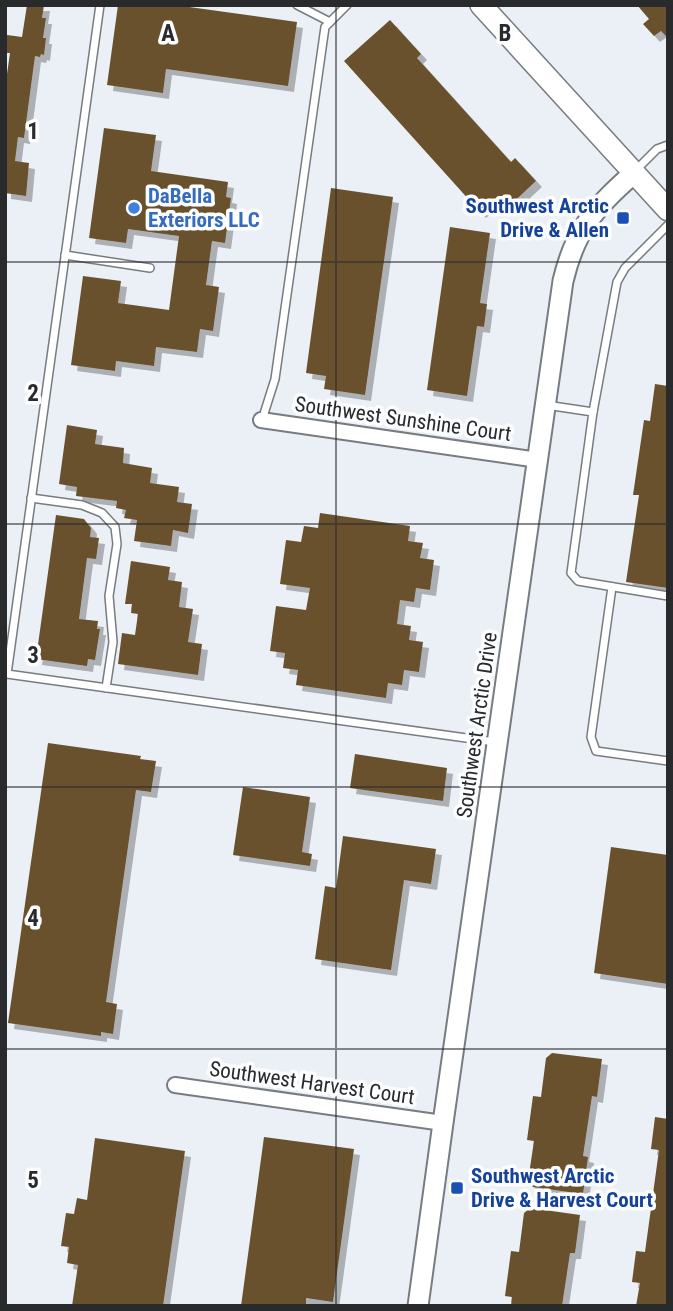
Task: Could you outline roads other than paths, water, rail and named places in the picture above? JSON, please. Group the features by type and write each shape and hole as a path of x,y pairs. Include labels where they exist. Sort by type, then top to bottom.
{"main road":[{"path":"481,5 668,211"}],"street":[{"name":"Southwest Arctic Drive","path":"418,1306 563,281 568,260 585,223 613,191 633,174"},
{"name":"Southwest Sunshine Court","path":"261,420 538,460"},
{"name":"Southwest Harvest Court","path":"175,1085 443,1123"}],"lane":[{"path":"100,5 7,674 497,742"},
{"path":"298,5 330,22"},
{"path":"261,420 275,380 325,27 347,5"},
{"path":"633,174 657,149 668,145"},
{"path":"668,225 625,268 617,282 593,412 571,573 578,581 668,596"},
{"path":"65,255 150,268"},
{"path":"545,405 593,412"},
{"path":"31,498 82,505 102,513 115,527 117,544 109,596 113,642 106,688"},
{"path":"612,587 591,737 596,751 668,761"}],"place":[{"name":"DaBella Exteriors LLC","path":"134,208"},
{"name":"Southwest Arctic Drive & Allen","path":"623,218"},
{"name":"Southwest Arctic Drive & Harvest Court","path":"457,1188"}]}
